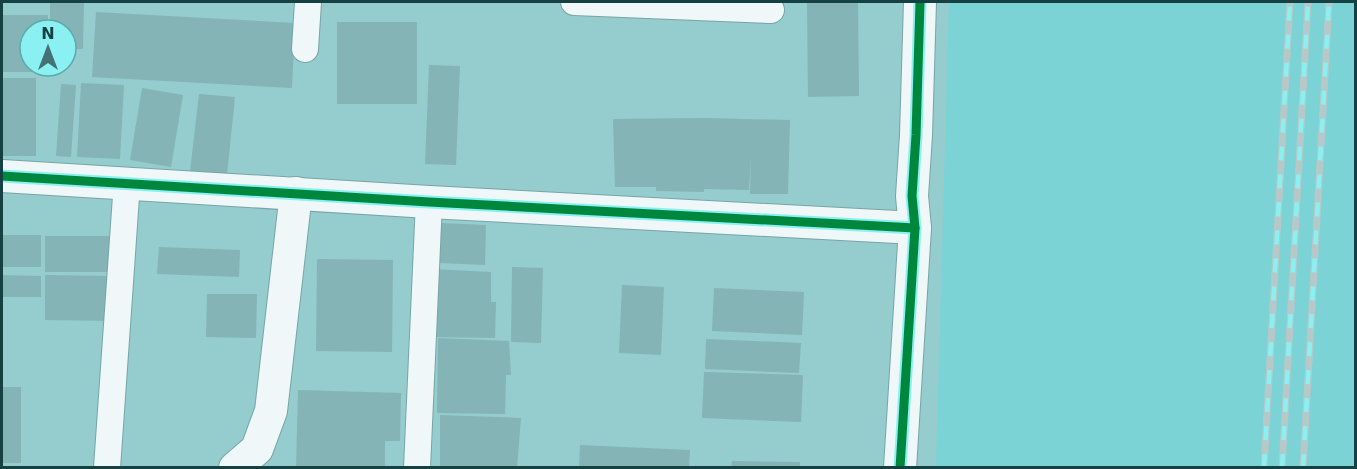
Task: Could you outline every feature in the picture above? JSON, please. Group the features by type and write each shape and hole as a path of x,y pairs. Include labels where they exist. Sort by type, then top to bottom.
{"street":[{"path":"305,49 308,2"},
{"path":"574,2 771,10"},
{"path":"900,468 915,228 912,196 920,2"},
{"path":"2,176 915,228"},
{"path":"107,468 127,182"},
{"path":"235,468 257,449 271,411 296,193"},
{"path":"417,468 429,202"}],"shaded area":[{"path":"949,2 1355,2 1355,467 936,467"}],"building":[{"path":"50,2 84,2 83,49 78,49 78,18 50,18"},
{"path":"807,2 858,2 859,96 808,97"},
{"path":"96,12 295,23 292,88 92,77"},
{"path":"2,15 48,15 48,18 18,18 18,72 2,72"},
{"path":"337,22 417,22 417,104 337,104"},
{"path":"429,65 460,66 456,165 425,164"},
{"path":"2,78 36,78 36,156 2,156"},
{"path":"81,83 124,85 120,159 77,157"},
{"path":"61,84 76,85 71,157 56,156"},
{"path":"142,88 183,95 171,167 130,160"},
{"path":"199,94 235,97 227,175 190,172"},
{"path":"613,119 790,120 788,194 750,194 751,157 749,190 656,191 656,187 615,187"},
{"path":"441,223 486,225 485,265 440,263"},
{"path":"2,235 41,235 41,267 2,267"},
{"path":"45,236 118,236 118,272 45,272"},
{"path":"159,247 240,250 239,277 157,274"},
{"path":"317,259 393,260 392,352 316,351"},
{"path":"512,267 543,268 541,343 511,342"},
{"path":"431,269 491,272 491,302 496,302 495,338 435,337"},
{"path":"2,275 41,276 41,297 2,297"},
{"path":"45,275 111,276 110,321 45,320"},
{"path":"622,285 664,287 661,355 619,353"},
{"path":"714,288 804,292 802,335 712,331"},
{"path":"207,294 257,294 256,338 206,337"},
{"path":"438,338 509,341 511,375 506,375 505,414 437,413"},
{"path":"706,339 801,343 799,373 705,369"},
{"path":"704,372 803,375 801,422 702,418"},
{"path":"2,387 21,387 21,463 2,463"},
{"path":"298,390 401,393 400,441 385,441 385,468 296,468"},
{"path":"440,415 521,418 517,468 440,468"},
{"path":"580,445 690,450 689,468 579,468"},
{"path":"732,461 800,462 800,468 731,468"}],"railway":[{"path":"1264,468 1290,2"},
{"path":"1282,468 1308,2"},
{"path":"1303,468 1329,2"}],"cycle path":[{"path":"900,468 915,228 912,196 920,2"},
{"path":"2,176 915,228"}]}
